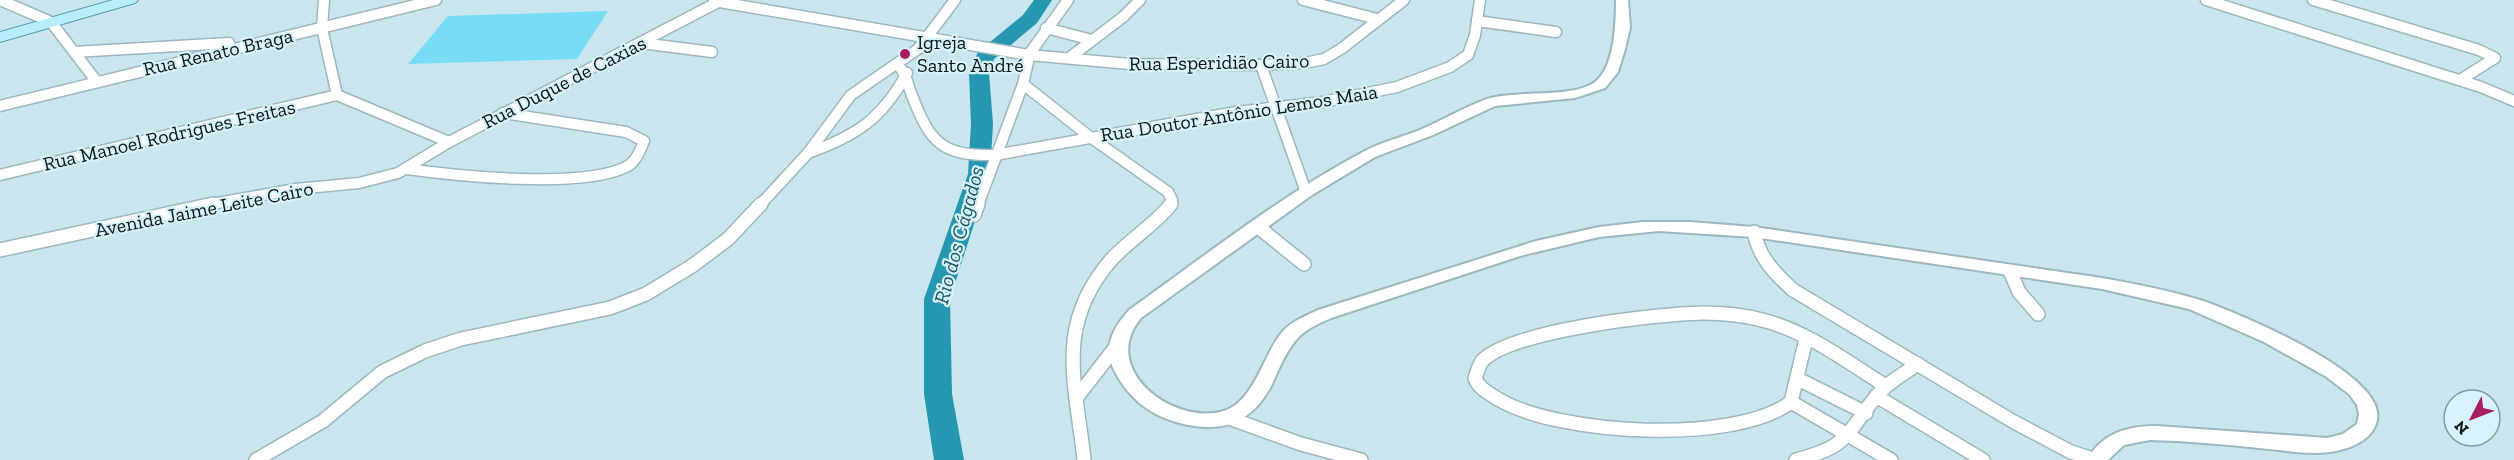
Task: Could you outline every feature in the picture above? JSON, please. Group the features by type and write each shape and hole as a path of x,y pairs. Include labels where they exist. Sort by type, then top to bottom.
{"main road":[{"path":"0,37 130,0"},
{"path":"1622,0 1623,28 1618,50 1611,72 1600,85 1575,94 1506,99 1477,108 1428,132 1370,154 1306,192 1135,314 1122,332 1118,344 1124,375 1136,391 1150,402 1176,414 1200,421 1229,418 1241,411 1256,394 1282,343 1303,325 1443,275 1544,244 1628,228 1661,227 1754,232 2141,291 2208,310 2293,349 2342,378 2365,401 2368,413 2367,424 2361,433 2336,444 2310,445 2207,436 2138,434 2120,438 2106,447 2096,460"}],"street":[{"path":"0,0 51,22 97,81"},
{"path":"324,0 322,28 337,94 449,142"},
{"name":"Rua Renato Braga","path":"0,106 436,0"},
{"path":"256,460 323,421 382,372 424,351 460,339 610,308 646,294 692,266 728,239 808,153 850,95 902,69 934,37 955,0"},
{"path":"974,215 992,155 1023,84 1029,55 1068,0"},
{"path":"1069,58 1123,17 1140,0"},
{"path":"1303,0 1377,19"},
{"name":"Rua Esperidião Cairo","path":"934,37 1014,53 1130,64 1305,63 1324,59 1341,49 1404,0"},
{"name":"Rua Doutor Antônio Lemos Maia","path":"902,69 926,122 949,150 992,155 1236,112 1323,102 1398,87 1450,67 1468,56 1480,0"},
{"path":"2206,0 2460,80 2514,101"},
{"path":"2313,0 2480,50 2495,58 2460,80"},
{"path":"717,1 934,37"},
{"name":"Rua Duque de Caxias","path":"407,168 502,113 641,43 717,1"},
{"path":"1477,21 1556,32"},
{"path":"1046,28 1092,40"},
{"path":"74,52 260,42"},
{"path":"641,43 712,52"},
{"path":"1261,65 1306,192"},
{"path":"808,153 848,138 869,126 897,94 902,69"},
{"path":"1023,84 1090,137 1168,192 1172,200 1170,206 1121,249 1087,297 1075,328 1074,356 1084,460"},
{"name":"Rua Manoel Rodrigues Freitas","path":"0,175 337,94"},
{"path":"407,168 445,174 509,177 599,175 623,169 635,162 644,141 626,132 502,113"},
{"name":"Avenida Jaime Leite Cairo","path":"0,250 241,198 296,189 359,183 407,168"},
{"path":"1257,226 1304,264"},
{"path":"1754,232 1760,255 1787,285 2047,440 2096,460"},
{"path":"2010,271 2019,292 2038,314"},
{"path":"1806,339 1791,402 1773,413 1719,425 1647,432 1591,428 1514,408 1478,385 1476,371 1479,364 1493,353 1540,336 1578,327 1705,313 1746,316 1785,328 1806,339 1983,460"},
{"path":"1077,397 1118,344"},
{"path":"1796,460 1833,449 1850,435 1881,391 1918,364"},
{"path":"1798,379 1866,413"},
{"path":"1791,402 1891,460"},
{"path":"1229,418 1301,444 1361,460"}],"shaded area":[{"path":"608,11 577,59 408,64 448,16"}],"waterway":[{"name":"Rio dos Cágados","path":"949,460 938,394 937,299 979,174 982,124 979,73 985,56 1030,19 1043,0"}],"place":[{"name":"Igreja Santo André","path":"905,54"}]}
